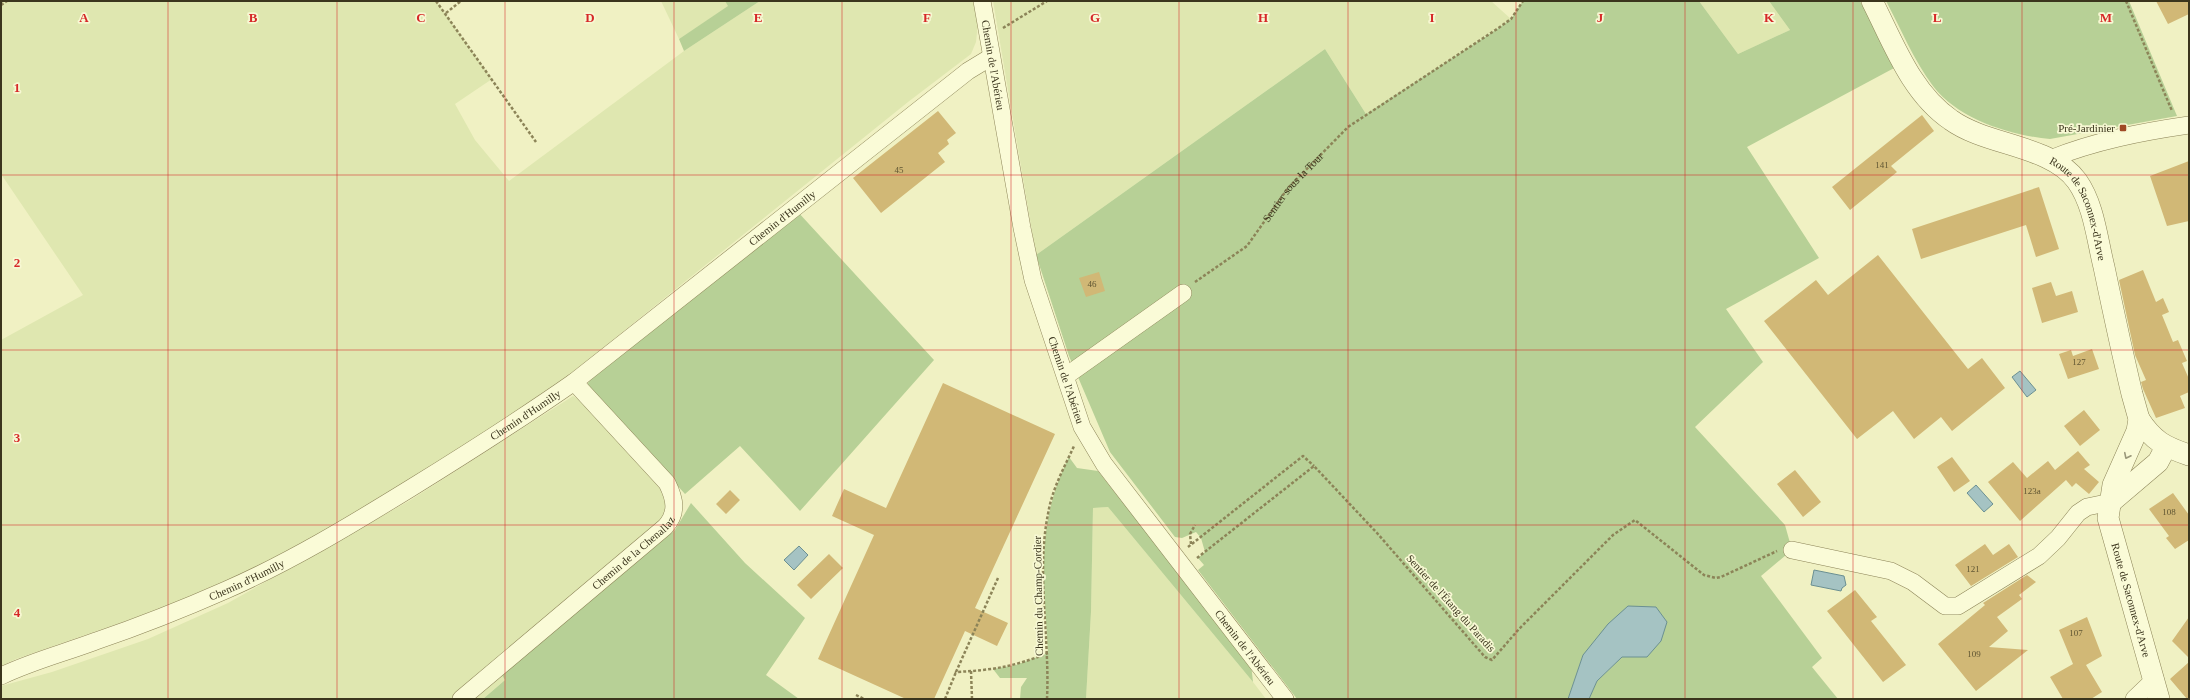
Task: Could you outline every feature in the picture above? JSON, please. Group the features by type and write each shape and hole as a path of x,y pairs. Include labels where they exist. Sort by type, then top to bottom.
{"street":[{"name":"Chemin de l'Abérieu","path":"982,1 991,57 1033,280 1082,427 1104,464 1285,699"},
{"name":"Route de Saconnex-d'Arve","path":"1872,1 1913,79 1923,94 1941,113 1961,127 1977,134 2050,159 2066,170 2077,182 2090,211 2139,419 2135,438 2113,485 2111,502 2108,510 2110,529 2159,699"},
{"name":"Chemin d'Humilly","path":"1,676 31,663 138,626 227,590 278,565 373,511 534,410 574,382 968,71 991,57"},
{"path":"2050,159 2073,150 2123,136 2183,126"},
{"path":"1066,376 1182,293"},
{"name":"Chemin de la Chenallaz","path":"461,699 665,526 674,513 675,502 667,484 574,382"},
{"path":"2139,419 2152,437 2166,447 2189,455"},
{"path":"1792,550 1891,571 1913,582 1945,606 1958,606 2039,556 2058,538 2078,513 2087,507 2111,502 2158,462 2166,447"},
{"path":"2134,699 2154,679"}],"path":[{"path":"1,5 7,1"},
{"path":"436,1 536,142"},
{"path":"446,14 461,1"},
{"path":"998,32 1047,1"},
{"name":"Sentier sous la Tour","path":"1182,293 1202,276 1247,246 1288,188 1348,127 1511,19 1522,1"},
{"path":"2126,1 2183,126"},
{"name":"Chemin du Champ-Cordier","path":"1047,699 1048,653 1044,574 1044,534 1057,481 1082,427"},
{"path":"1185,568 1314,466 1303,456 1191,545 1190,534 1195,525"},
{"name":"Sentier de l'Étang du Paradis","path":"1314,466 1377,533 1486,657 1492,660 1519,629 1613,535 1635,520 1704,575 1709,577 1721,577 1783,548 1792,550"},
{"path":"945,699 998,578"},
{"path":"956,672 1016,665 1048,653"},
{"path":"971,671 972,699"},
{"path":"856,695 864,699"}],"green space":[{"path":"1,1 436,1 492,79 455,104 475,140 509,181 684,51 760,1 974,1 978,23 976,42 971,54 908,102 569,375 480,437 323,532 244,573 157,610 16,659 1,666 1,340 83,295 1,174"},
{"path":"661,1 725,1 729,6 679,39"},
{"path":"725,1 760,1 684,51 679,39 728,6"},
{"path":"993,1 1491,1 1511,19 1366,114 1325,49 1036,255"},
{"path":"1523,1 1699,1 1738,54 1790,30 1769,1 1860,1 1896,67 1747,147 1819,258 1726,309 1763,362 1695,427 1785,525 1792,550 1761,576 1822,658 1812,667 1838,699 1589,699 1597,681 1622,657 1647,657 1583,655 1568,699 1297,699 1198,570 1204,565 1198,558 1205,552 1201,538 1196,532 1182,538 1175,537 1110,452 1069,356 1036,255 1325,49 1366,114 1511,19"},
{"path":"1699,1 1769,1 1790,30 1738,54"},
{"path":"1886,1 2129,1 2177,116 2050,139 2018,134 1986,124 1957,108 1944,98 1933,86 1914,56"},
{"path":"797,211 934,360 800,511 740,446 685,494 587,386 590,378"},
{"path":"573,396 582,402 664,488 669,512 494,666 506,679 483,699 1,699 1,686 52,672 148,639 228,603 409,501"},
{"path":"1069,457 1077,468 1098,471 1251,664 1253,682 1108,507 1093,508 1091,612 1086,699 1020,699 1021,687 1027,678 1000,678 993,669 1016,665 1048,653 1044,577 1046,530 1058,482"},
{"path":"691,503 745,563 805,618 766,675 799,699 483,699 505,680 502,675 675,530"},
{"path":"1108,507 1266,699 1086,699 1091,612 1093,508"}],"water":[{"path":"2020,371 2036,390 2027,397 2012,377"},
{"path":"1976,485 1993,504 1984,512 1967,493"},
{"path":"799,546 808,555 794,570 784,560"},
{"path":"1814,570 1844,576 1846,585 1841,591 1811,585"},
{"path":"1628,606 1656,607 1667,622 1661,641 1647,657 1622,657 1597,681 1589,699 1568,699 1583,655 1608,624"}],"building":[{"path":"2156,1 2189,1 2189,14 2168,24"},
{"path":"938,111 956,133 947,140 949,144 938,153 945,162 881,213 853,178"},
{"path":"1922,115 1934,131 1891,166 1897,172 1850,210 1832,187"},
{"path":"2189,161 2189,221 2167,226 2150,176"},
{"path":"2039,187 2059,249 2036,257 2026,225 1921,259 1912,229"},
{"path":"1878,255 1968,369 1982,358 2005,388 1952,431 1941,417 1914,439 1893,411 1857,439 1764,321 1816,280 1828,295"},
{"path":"2143,270 2156,302 2163,298 2169,312 2162,315 2173,342 2178,340 2187,361 2182,363 2189,379 2189,392 2180,396 2185,408 2156,418 2141,382 2146,380 2135,355 2119,280"},
{"path":"1099,272 1105,291 1086,297 1079,278"},
{"path":"2051,282 2056,296 2072,291 2078,312 2042,323 2032,288"},
{"path":"2092,349 2099,369 2068,379 2059,354 2071,350 2073,356"},
{"path":"943,383 1055,434 975,608 1008,623 997,646 965,631 934,699 906,699 818,659 874,535 832,516 844,489 886,508"},
{"path":"2084,410 2100,430 2080,446 2064,426"},
{"path":"2078,451 2090,465 2084,469 2099,482 2089,494 2076,483 2072,487 2066,480 2020,521 1988,482 2013,462 2027,478 2048,461 2055,470"},
{"path":"1952,457 1970,481 1954,492 1937,467"},
{"path":"1795,470 1821,502 1803,517 1777,484"},
{"path":"730,490 740,500 726,514 716,504"},
{"path":"2173,493 2189,515 2189,540 2175,549 2166,538 2169,536 2149,509"},
{"path":"1985,544 1993,555 2009,544 2018,557 1971,586 1955,565"},
{"path":"829,554 843,568 811,599 797,585"},
{"path":"2027,575 2036,582 2019,595 2022,599 1997,617 2008,631 1989,647 2028,650 1976,691 1938,644 1985,605 1983,603"},
{"path":"1855,590 1877,617 1871,621 1906,665 1883,682 1827,611"},
{"path":"2087,617 2102,656 2086,665 2102,692 2091,699 2063,699 2050,677 2073,664 2059,630"},
{"path":"2189,617 2189,658 2172,641"},
{"path":"2189,662 2189,699 2187,699 2170,679"}],"place":[{"name":"Pré-Jardinier","path":"2123,128"}]}
